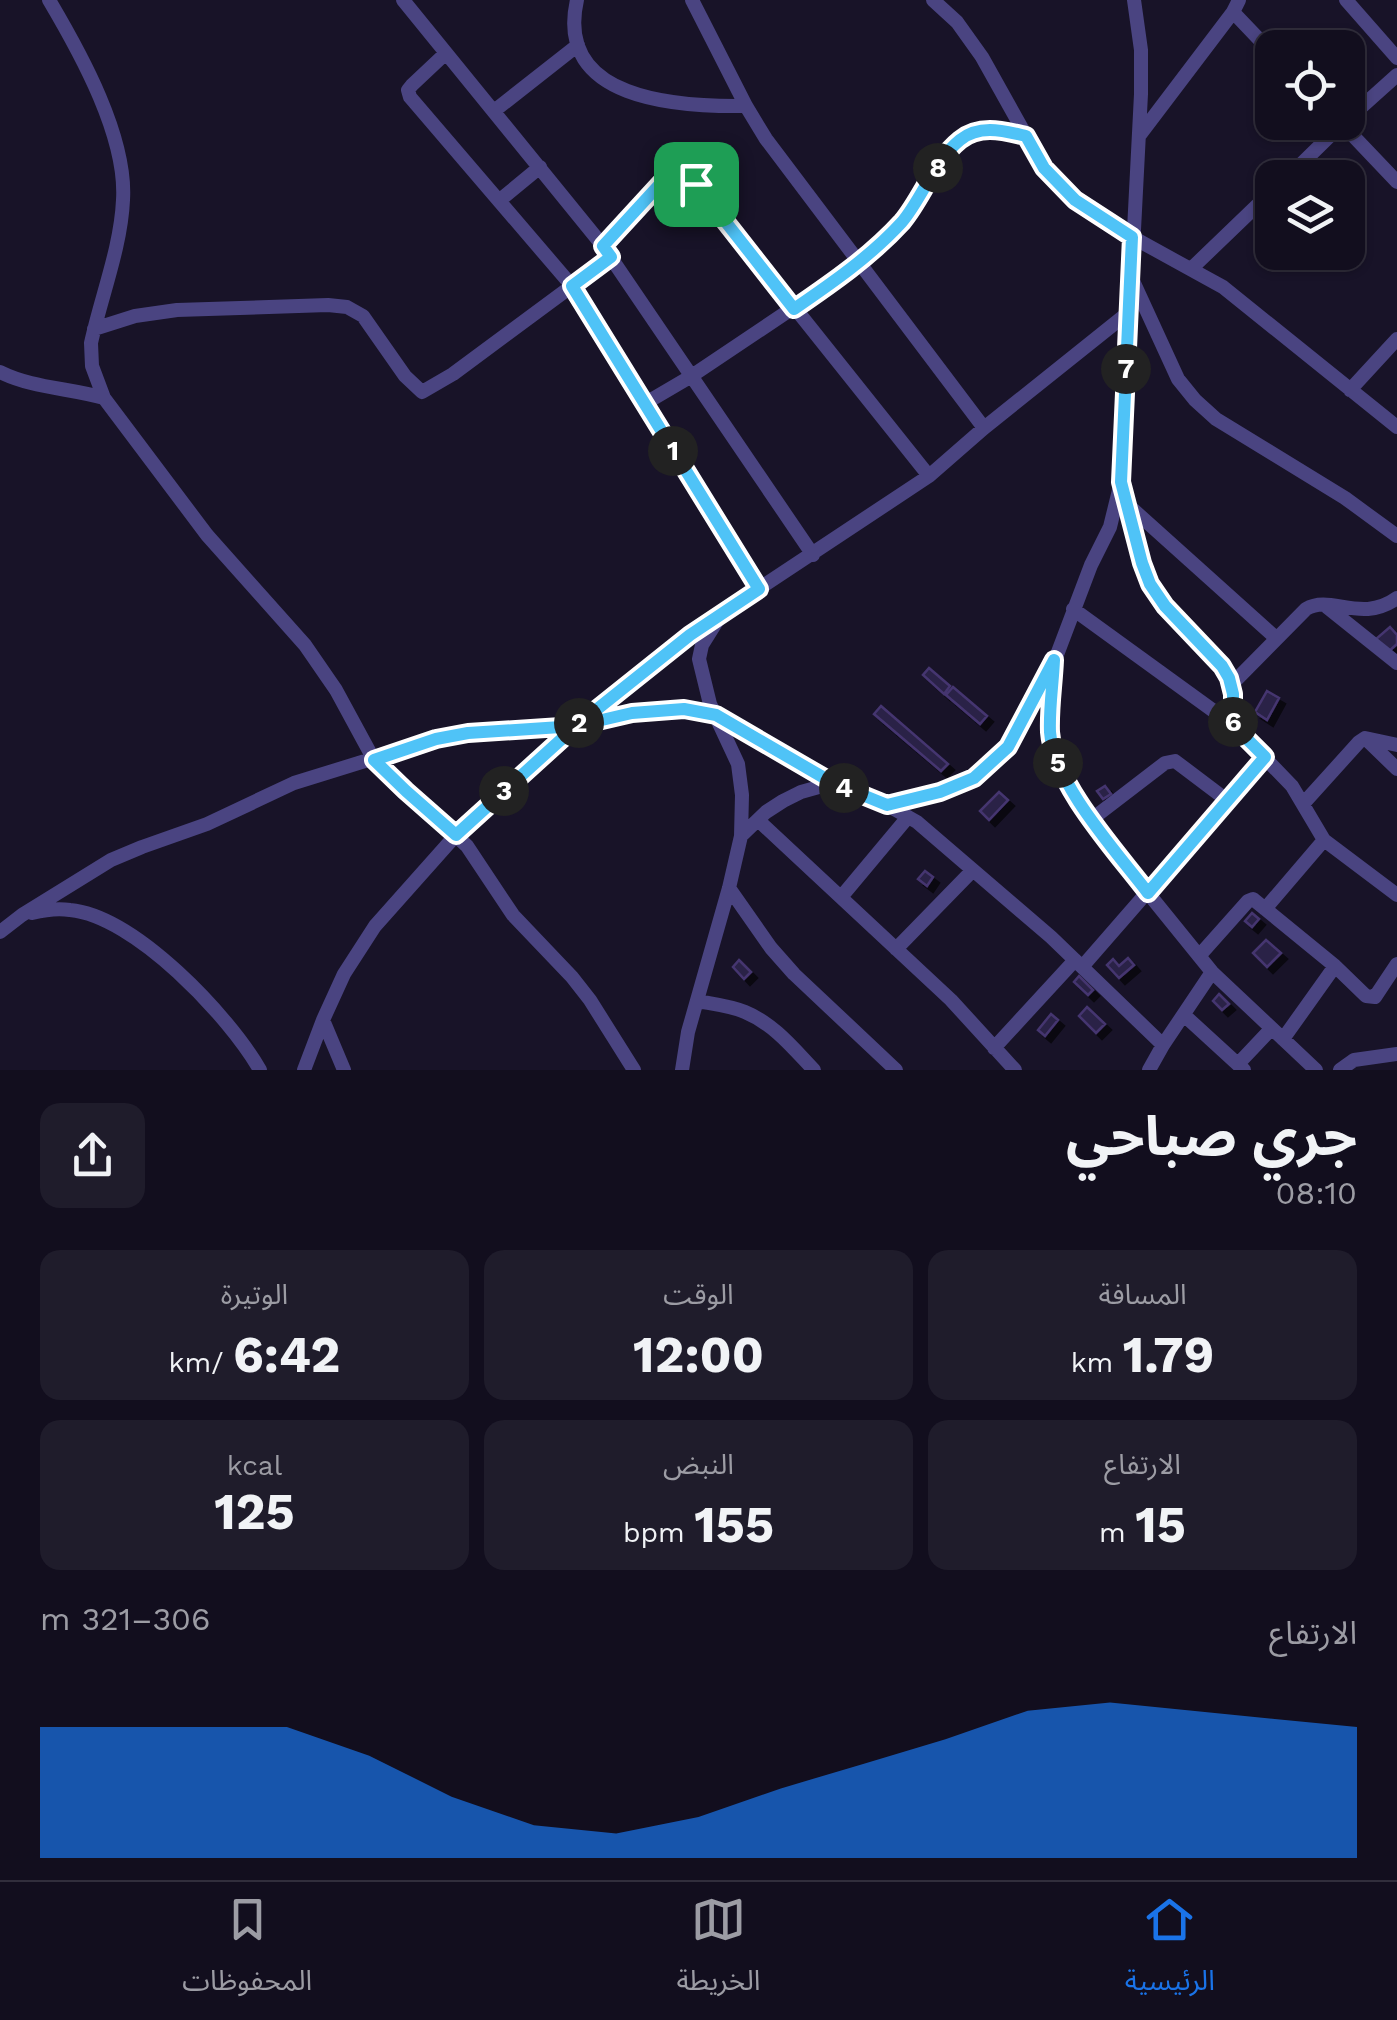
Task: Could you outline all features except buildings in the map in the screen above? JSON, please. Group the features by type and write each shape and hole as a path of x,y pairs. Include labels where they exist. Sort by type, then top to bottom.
{"street":[{"path":"49,0 84,65 122,164 124,204 91,343 92,366 104,398 207,535 305,646 336,690 374,760 473,855 514,915 590,1000 634,1070"},
{"path":"404,0 414,7 446,53 607,252 812,555"},
{"path":"577,0 573,25 578,45 595,74 642,96 676,104 746,106"},
{"path":"692,0 746,106 800,186 984,428"},
{"path":"933,0 957,22 982,56 1044,168 1075,200 1132,237 1223,287 1397,428"},
{"path":"887,805 960,785 992,764 1008,747 1054,660 1110,527 1121,482 1138,137 1141,50 1134,0"},
{"path":"1346,0 1397,58"},
{"path":"1138,137 1236,6 1255,31"},
{"path":"494,111 578,45"},
{"path":"446,53 412,85 408,90 410,97 572,286 759,589"},
{"path":"1365,103 1397,75"},
{"path":"644,404 848,271 904,220 946,155 962,138 992,128 1026,136"},
{"path":"1305,160 1325,140"},
{"path":"1360,140 1397,182"},
{"path":"500,200 540,167"},
{"path":"94,329 135,316 177,310 328,304 347,307 363,316 405,376 422,392 453,374 572,286 607,252 671,172 682,171 929,476"},
{"path":"1192,268 1255,207"},
{"path":"1130,276 1178,379 1196,400 1216,419 1344,498 1397,536"},
{"path":"304,1070 344,974 375,926 456,835 576,726 690,635 929,476 1129,312"},
{"path":"1350,390 1397,339"},
{"path":"0,372 16,380 104,398"},
{"path":"1121,482 1150,584 1165,606 1222,666 1233,694 1233,725"},
{"path":"1127,504 1276,638"},
{"path":"1231,685 1314,604 1376,609 1397,598"},
{"path":"1324,604 1397,663"},
{"path":"1074,609 1233,725 1292,786 1324,840 1394,888"},
{"path":"682,1070 688,1032 742,836 738,764 710,704 700,658 702,645 723,612"},
{"path":"1054,660 1050,733 1064,779 1198,956 1316,1070"},
{"path":"0,932 111,860 207,824 294,783 436,739 468,733 576,726 632,713 684,709 716,715 833,783 908,817 1079,963 1163,1045"},
{"path":"1303,804 1365,738 1397,744"},
{"path":"1365,738 1397,769"},
{"path":"994,1048 1148,893 1265,757"},
{"path":"1092,819 1164,764 1174,761 1228,801"},
{"path":"742,836 783,801 833,783"},
{"path":"842,896 908,817"},
{"path":"759,820 951,1000 1015,1070"},
{"path":"1266,908 1324,840"},
{"path":"896,948 973,870"},
{"path":"730,888 794,974 896,1070"},
{"path":"1198,956 1248,901 1255,900 1366,996 1374,997 1397,964"},
{"path":"22,916 47,910 73,910 106,920 150,949 190,983 221,1016 260,1070"},
{"path":"1184,1016 1241,1067 1277,1034 1334,966"},
{"path":"1152,1069 1163,1045 1212,972"},
{"path":"697,1001 742,1010 756,1018 776,1030 814,1070"},
{"path":"323,1020 344,1070"},
{"path":"1340,1070 1354,1060 1397,1054"}],"route":[{"path":"696,184 682,171 671,172 603,246 611,257 572,286 759,589 690,635 576,726 468,733 436,739 374,760 456,835 576,726 632,713 684,709 716,715 833,783 887,805 960,785 992,764 1008,747 1054,660 1050,733 1064,779 1148,893 1265,757 1233,725 1233,694 1222,666 1165,606 1150,584 1121,482 1132,237 1075,200 1044,168 1026,136 992,128 962,138 946,155 904,220 848,271 794,309 696,184"}]}
